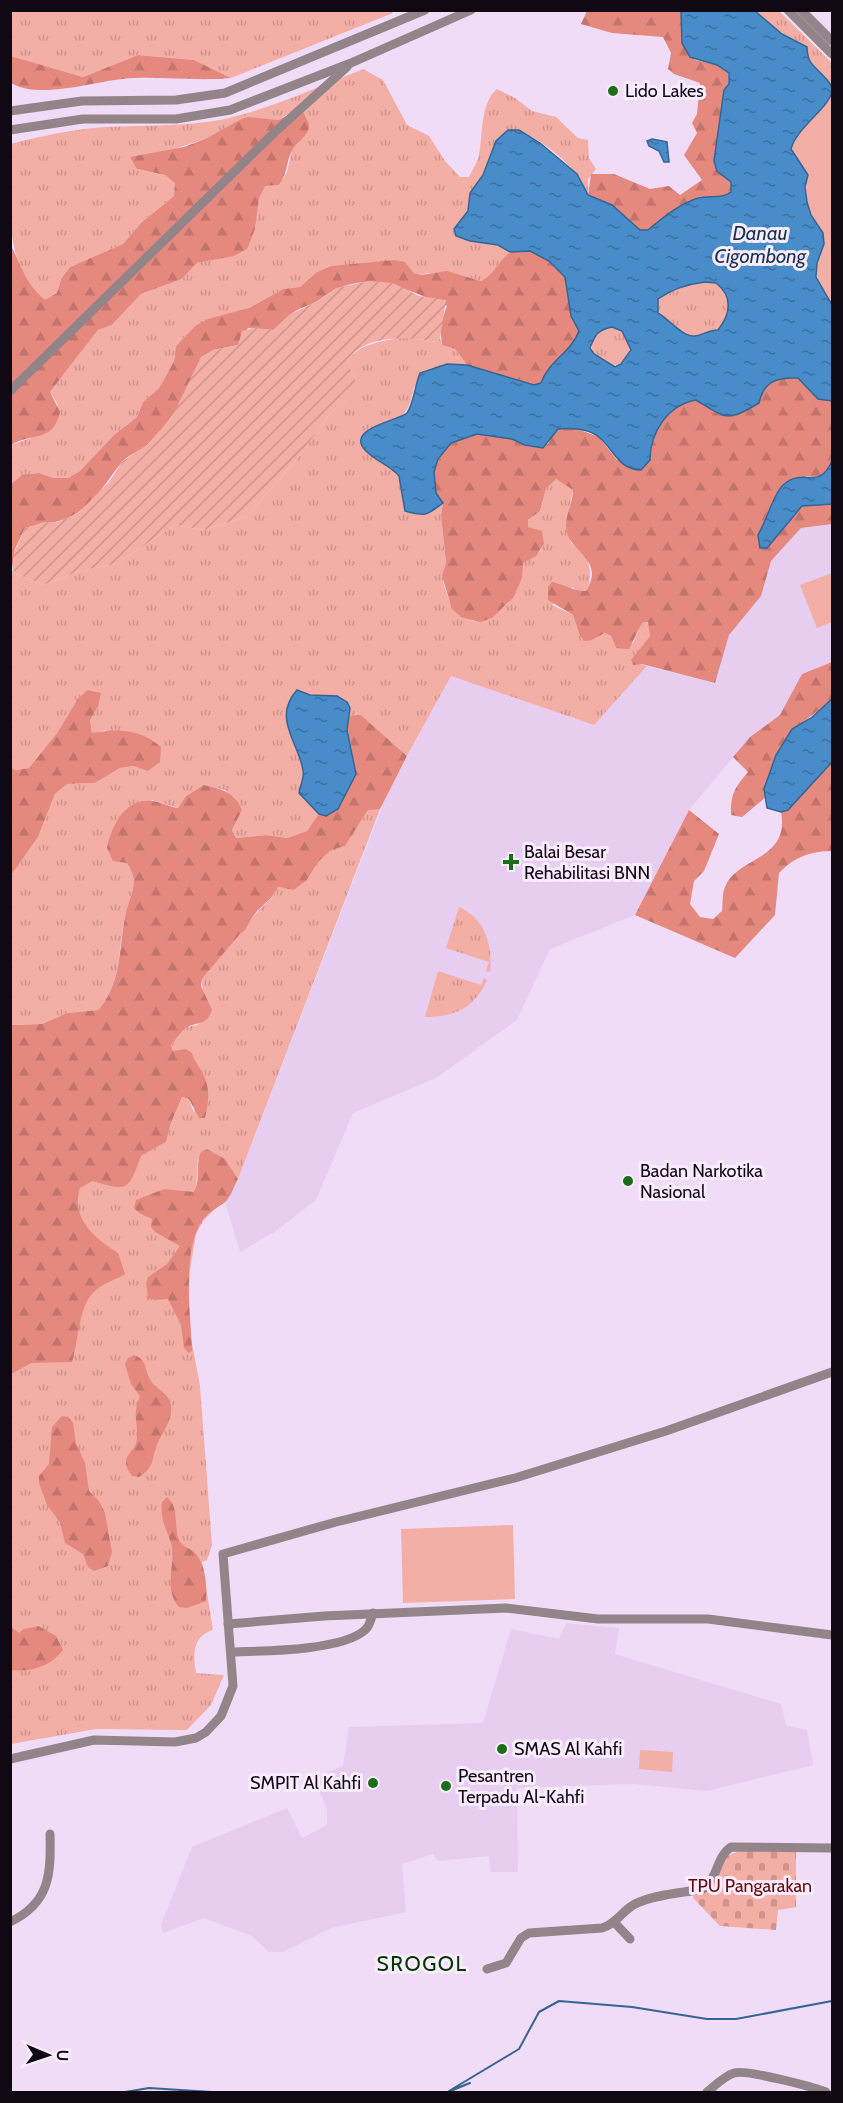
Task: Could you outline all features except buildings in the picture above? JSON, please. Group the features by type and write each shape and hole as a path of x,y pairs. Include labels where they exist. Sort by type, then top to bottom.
{"street":[{"path":"10,111 82,101 176,100 225,93 425,10"},
{"path":"10,130 83,119 176,119 203,116 261,100 471,10"},
{"path":"788,10 832,54"},
{"path":"801,10 832,41"},
{"path":"10,391 276,131 351,63"},
{"path":"10,1759 102,1738 176,1742 201,1736 220,1716 232,1691 223,1554 336,1522 515,1478 666,1431 832,1372"},
{"path":"228,1624 373,1613 506,1608 598,1619 708,1619 832,1635"},
{"path":"231,1652 318,1646 347,1640 368,1628 373,1613"},
{"path":"10,1922 28,1913 42,1895 50,1866 50,1834"},
{"path":"487,1969 506,1963 521,1938 529,1933 602,1928 614,1922 628,1908 642,1901 708,1886 721,1857 731,1847 832,1848"},
{"path":"614,1922 630,1939"},
{"path":"707,2092 725,2078 738,2072 805,2085 826,2092"}],"shaded area":[{"name":"Balai Besar Rehabilitasi BNN","path":"832,524 832,662 802,674 780,715 750,737 689,810 635,915 550,949 517,1020 436,1078 353,1113 316,1200 276,1231 240,1252 225,1202 238,1179 387,794 451,676 594,725 647,666 715,683 729,635 761,596 771,561 801,528"},
{"name":"Pesantren Terpadu Al-Kahfi","path":"566,1623 619,1628 615,1654 781,1704 786,1725 807,1730 813,1765 707,1791 634,1784 517,1788 518,1872 491,1872 489,1856 438,1861 433,1854 402,1864 406,1912 331,1928 283,1952 269,1952 252,1936 204,1918 163,1933 161,1925 192,1847 287,1808 302,1838 327,1825 327,1810 314,1777 343,1766 349,1727 483,1723 511,1629 559,1639"}],"green space":[{"path":"390,10 393,13 231,78 194,60 138,55 83,77 11,56 10,11"},
{"path":"587,11 681,11 682,43 695,60 728,70 729,85 717,171 731,182 731,192 725,197 713,197 693,202 674,211 648,230 640,230 612,205 588,195 591,174 614,174 650,189 669,186 680,195 702,180 684,155 697,133 692,123 697,114 700,83 674,74 668,69 671,53 663,37 612,33 581,24"},
{"path":"755,11 779,11 832,63 832,91 809,59 806,47 782,34"},
{"path":"138,55 194,60 231,78 134,78 54,90 23,88 11,83 11,56 83,77"},
{"path":"363,69 383,80 407,125 429,136 445,161 460,177 469,177 477,160 485,111 497,89 515,98 532,111 556,117 578,138 588,140 589,158 596,169 588,179 588,195 576,173 554,152 526,134 508,130 496,141 483,175 470,193 468,211 454,229 470,241 498,245 510,252 487,278 481,281 461,275 428,273 421,275 414,273 405,262 331,266 317,272 300,287 283,289 249,308 195,326 176,346 174,361 166,376 159,388 143,402 137,417 114,435 80,471 68,478 54,478 39,473 22,475 11,484 11,445 31,438 58,405 50,392 98,330 112,325 141,294 182,279 197,263 227,257 255,229 259,199 265,186 279,185 287,172 292,150 307,132 290,113 278,120 241,119 205,139 177,148 137,169 165,175 176,183 174,196 142,222 123,244 70,267 61,279 57,293 45,301 31,285 21,268 14,248 10,207 11,144 81,129 180,125 225,119 277,103"},
{"path":"832,91 832,305 817,278 816,272 823,236 808,206 806,191 808,175 791,149 800,130"},
{"path":"297,111 303,112 309,126 308,129 291,153 279,185 265,186 259,199 255,229 247,249 234,256 197,263 182,279 141,294 112,325 98,330 50,392 60,412 52,428 47,433 11,445 10,244 28,281 45,300 57,293 61,279 70,267 123,244 142,222 174,196 175,183 165,175 137,169 130,157 184,147 248,117 278,120"},
{"path":"516,250 530,251 549,261 565,277 571,316 579,331 571,345 545,375 542,383 534,385 467,365 455,349 442,345 440,326 447,306 414,292 382,283 351,284 297,310 273,330 248,328 238,345 213,350 184,399 158,434 142,449 122,462 84,508 71,517 25,528 15,549 11,575 11,484 22,475 39,473 54,478 68,478 80,471 114,435 137,417 143,402 159,388 166,376 174,361 176,346 195,326 208,319 249,308 283,289 300,287 317,272 331,266 395,260 405,262 414,273 421,275 447,271 481,281 491,274 506,256"},
{"path":"369,281 393,283 419,296 446,300 440,338 437,342 388,339 364,346 354,353 347,362 355,378 355,385 347,400 330,413 298,458 246,517 203,530 175,525 116,564 79,571 43,585 13,570 13,556 25,528 44,522 58,522 78,513 109,482 123,461 147,445 172,417 201,357 213,350 238,345 242,331 255,328 273,330 289,315 318,301 336,288"},
{"path":"705,282 716,283 722,288 728,300 725,318 718,330 690,336 658,313 658,299 664,295 681,287"},
{"path":"611,328 618,329 624,334 629,340 629,354 624,360 618,365 611,366 604,365 598,360 593,354 592,347 593,340 598,334 604,329"},
{"path":"405,337 437,342 440,338 442,345 455,349 467,365 447,364 414,387 406,411 401,416 373,428 363,437 399,476 406,511 443,503 441,515 446,563 443,582 450,603 473,621 494,614 509,602 518,584 522,563 541,551 535,530 528,527 528,520 540,511 546,489 556,479 573,490 567,519 571,543 587,557 590,571 586,591 578,592 573,587 552,605 573,615 580,635 592,640 605,633 611,636 616,648 633,643 642,623 649,622 650,636 631,661 647,666 594,725 451,676 407,756 361,715 319,815 307,831 287,838 266,835 236,838 232,830 242,810 225,790 204,785 186,796 178,808 152,800 127,863 134,881 125,917 118,966 105,1000 98,1010 67,1013 42,1024 11,1025 12,872 38,837 55,794 67,784 95,783 120,768 134,766 105,730 92,734 90,720 98,707 77,700 57,733 29,768 15,770 11,768 10,575 13,570 43,585 79,571 116,564 175,525 203,530 246,517 298,458 330,413 347,400 355,378 347,362 352,356 372,344"},
{"path":"777,377 798,378 818,399 832,401 832,461 826,474 820,477 807,476 781,487 767,521 758,535 767,548 802,506 832,504 832,524 801,528 771,561 761,596 729,635 715,683 642,664 633,665 631,660 650,636 648,622 642,623 629,649 616,648 611,636 605,633 585,641 580,636 573,615 548,600 548,587 552,582 586,591 592,572 586,558 570,540 567,533 566,522 573,490 556,479 546,489 540,511 528,520 528,527 542,531 544,544 536,556 523,563 522,578 513,598 492,618 480,622 461,617 452,609 442,576 446,563 441,515 443,503 436,493 434,472 438,459 451,443 477,434 512,439 525,445 548,444 558,429 572,427 599,437 617,460 650,460 657,430 669,414 677,408 696,400 720,415 762,390"},
{"path":"832,573 832,622 817,628 800,585"},
{"path":"832,662 832,699 789,736 778,755 766,790 766,797 742,817 731,815 734,792 748,772 733,757 750,737 780,715 802,674"},
{"path":"87,690 101,693 98,707 90,720 92,733 120,730 137,733 161,747 160,762 148,771 134,766 120,768 95,783 67,784 55,794 38,837 11,875 11,768 16,770 29,768 57,733 77,700"},
{"path":"361,715 407,756 380,809 368,810 345,846 331,850 318,862 307,880 294,890 278,887 272,897 255,914 246,929 202,979 201,986 212,1010 210,1015 203,1022 187,1027 171,1045 173,1051 186,1049 192,1053 204,1076 208,1094 205,1118 199,1118 189,1099 182,1097 166,1142 141,1156 133,1176 125,1186 92,1181 80,1188 78,1209 82,1218 93,1234 118,1253 125,1274 102,1285 90,1296 82,1313 72,1362 31,1363 11,1374 11,1025 42,1024 67,1013 98,1010 106,1000 118,966 125,917 134,881 127,863 113,861 107,848 116,823 127,809 142,801 154,801 178,808 186,796 204,785 227,792 239,804 242,810 232,830 236,838 266,835 287,838 307,831 319,814 326,816 338,809 356,774 347,723 350,716"},
{"path":"832,762 832,851 803,856 779,873 775,915 735,958 635,915 689,810 719,834 704,871 694,881 690,904 700,917 713,919 722,911 724,889 731,877 770,849 778,840 782,828 781,812 788,810"},
{"path":"380,809 238,1179 226,1161 198,1159 196,1188 219,1205 203,1221 196,1234 190,1270 188,1322 200,1386 212,1545 207,1560 202,1562 213,1630 201,1637 196,1647 194,1660 196,1673 224,1675 211,1705 187,1730 96,1729 11,1744 11,1157 141,1156 166,1142 182,1097 189,1099 194,1113 199,1066 179,1052 173,1051 171,1045 187,1027 198,1025 203,992 202,979 245,930 278,887 294,890 307,880 318,862 331,849 345,846 368,810"},
{"path":"459,907 475,918 485,934 490,952 490,972 486,971 489,962 446,948"},
{"path":"438,971 481,985 484,978 487,980 476,998 462,1009 445,1015 425,1017"},
{"path":"207,1149 225,1159 238,1179 228,1199 204,1218 195,1234 189,1266 192,1351 189,1353 184,1348 181,1325 168,1299 148,1298 146,1283 148,1277 167,1264 180,1246 155,1232 151,1227 152,1219 134,1208 136,1200 164,1189 194,1192 199,1157 201,1152"},
{"path":"134,1355 142,1360 151,1381 168,1398 171,1409 169,1421 156,1447 151,1465 139,1477 132,1476 126,1463 137,1438 136,1413 140,1396 131,1384 125,1364 128,1358"},
{"path":"62,1416 68,1417 73,1423 76,1443 85,1463 89,1491 99,1501 105,1513 112,1552 108,1566 94,1571 88,1567 83,1554 65,1543 60,1522 47,1505 39,1483 39,1476 49,1464 52,1427"},
{"path":"167,1497 175,1510 179,1540 198,1557 205,1575 206,1601 187,1608 179,1607 171,1591 172,1551 162,1513 162,1502"},
{"path":"513,1525 515,1599 403,1603 401,1529"},
{"path":"10,1626 19,1633 24,1629 38,1626 56,1636 63,1650 52,1661 40,1667 11,1670"},
{"path":"640,1750 673,1752 672,1772 639,1769"},
{"name":"TPU Pangarakan","path":"739,1851 796,1851 796,1907 778,1910 776,1930 720,1926 693,1898 694,1894 711,1884 721,1859"}],"water":[{"name":"Danau Cigombong","path":"681,11 755,11 782,34 807,47 810,61 832,87 830,97 799,133 791,149 808,175 805,187 807,202 811,215 823,233 824,244 817,263 816,277 832,305 832,401 818,399 798,378 790,378 772,382 764,390 759,403 733,415 721,414 696,400 686,403 662,421 653,440 650,460 641,470 627,467 600,438 586,431 558,429 543,448 525,445 512,439 477,434 451,443 438,459 434,472 436,493 443,503 426,514 405,511 399,476 369,454 361,442 362,436 368,430 407,413 420,373 447,364 467,365 534,385 541,383 549,368 571,345 579,331 571,316 565,277 549,261 530,251 510,252 498,245 470,241 456,236 454,229 468,211 470,193 483,175 496,141 508,130 519,130 540,143 577,174 588,195 612,205 640,230 648,230 688,202 700,198 723,196 731,192 731,182 717,171 714,161 724,90 729,84 729,73 717,65 690,57 682,43","holes":["705,282 716,283 722,288 728,300 727,312 718,330 690,336 658,313 658,299 664,295 681,287","612,327 622,331 631,350 621,364 615,367 594,354 590,348 597,334"]},
{"path":"652,139 667,142 669,162 664,162 659,151 649,146 647,141"},
{"path":"832,461 832,504 802,506 767,548 760,548 758,535 783,485 798,478 822,475"},
{"path":"297,690 310,695 337,696 347,702 350,708 347,730 356,774 338,809 326,816 319,814 299,793 303,770 287,720 290,700"},
{"path":"832,699 832,762 788,810 781,812 767,808 764,789 776,755 792,729 811,718"}],"waterway":[{"path":"448,2092 470,2083 449,2091 519,2049 539,2012 559,2001 632,2007 707,2019 736,2019 832,2001"},
{"path":"125,2092 149,2088 212,2092"}],"place":[{"name":"Lido Lakes","path":"613,91"},
{"name":"Balai Besar Rehabilitasi BNN","path":"511,862"},
{"name":"Badan Narkotika Nasional","path":"628,1181"},
{"name":"SMAS Al Kahfi","path":"502,1749"},
{"name":"SMPIT Al Kahfi","path":"373,1783"},
{"name":"Pesantren Terpadu Al-Kahfi","path":"446,1786"}],"district":[{"name":"SROGOL","path":"422,1964"}]}
